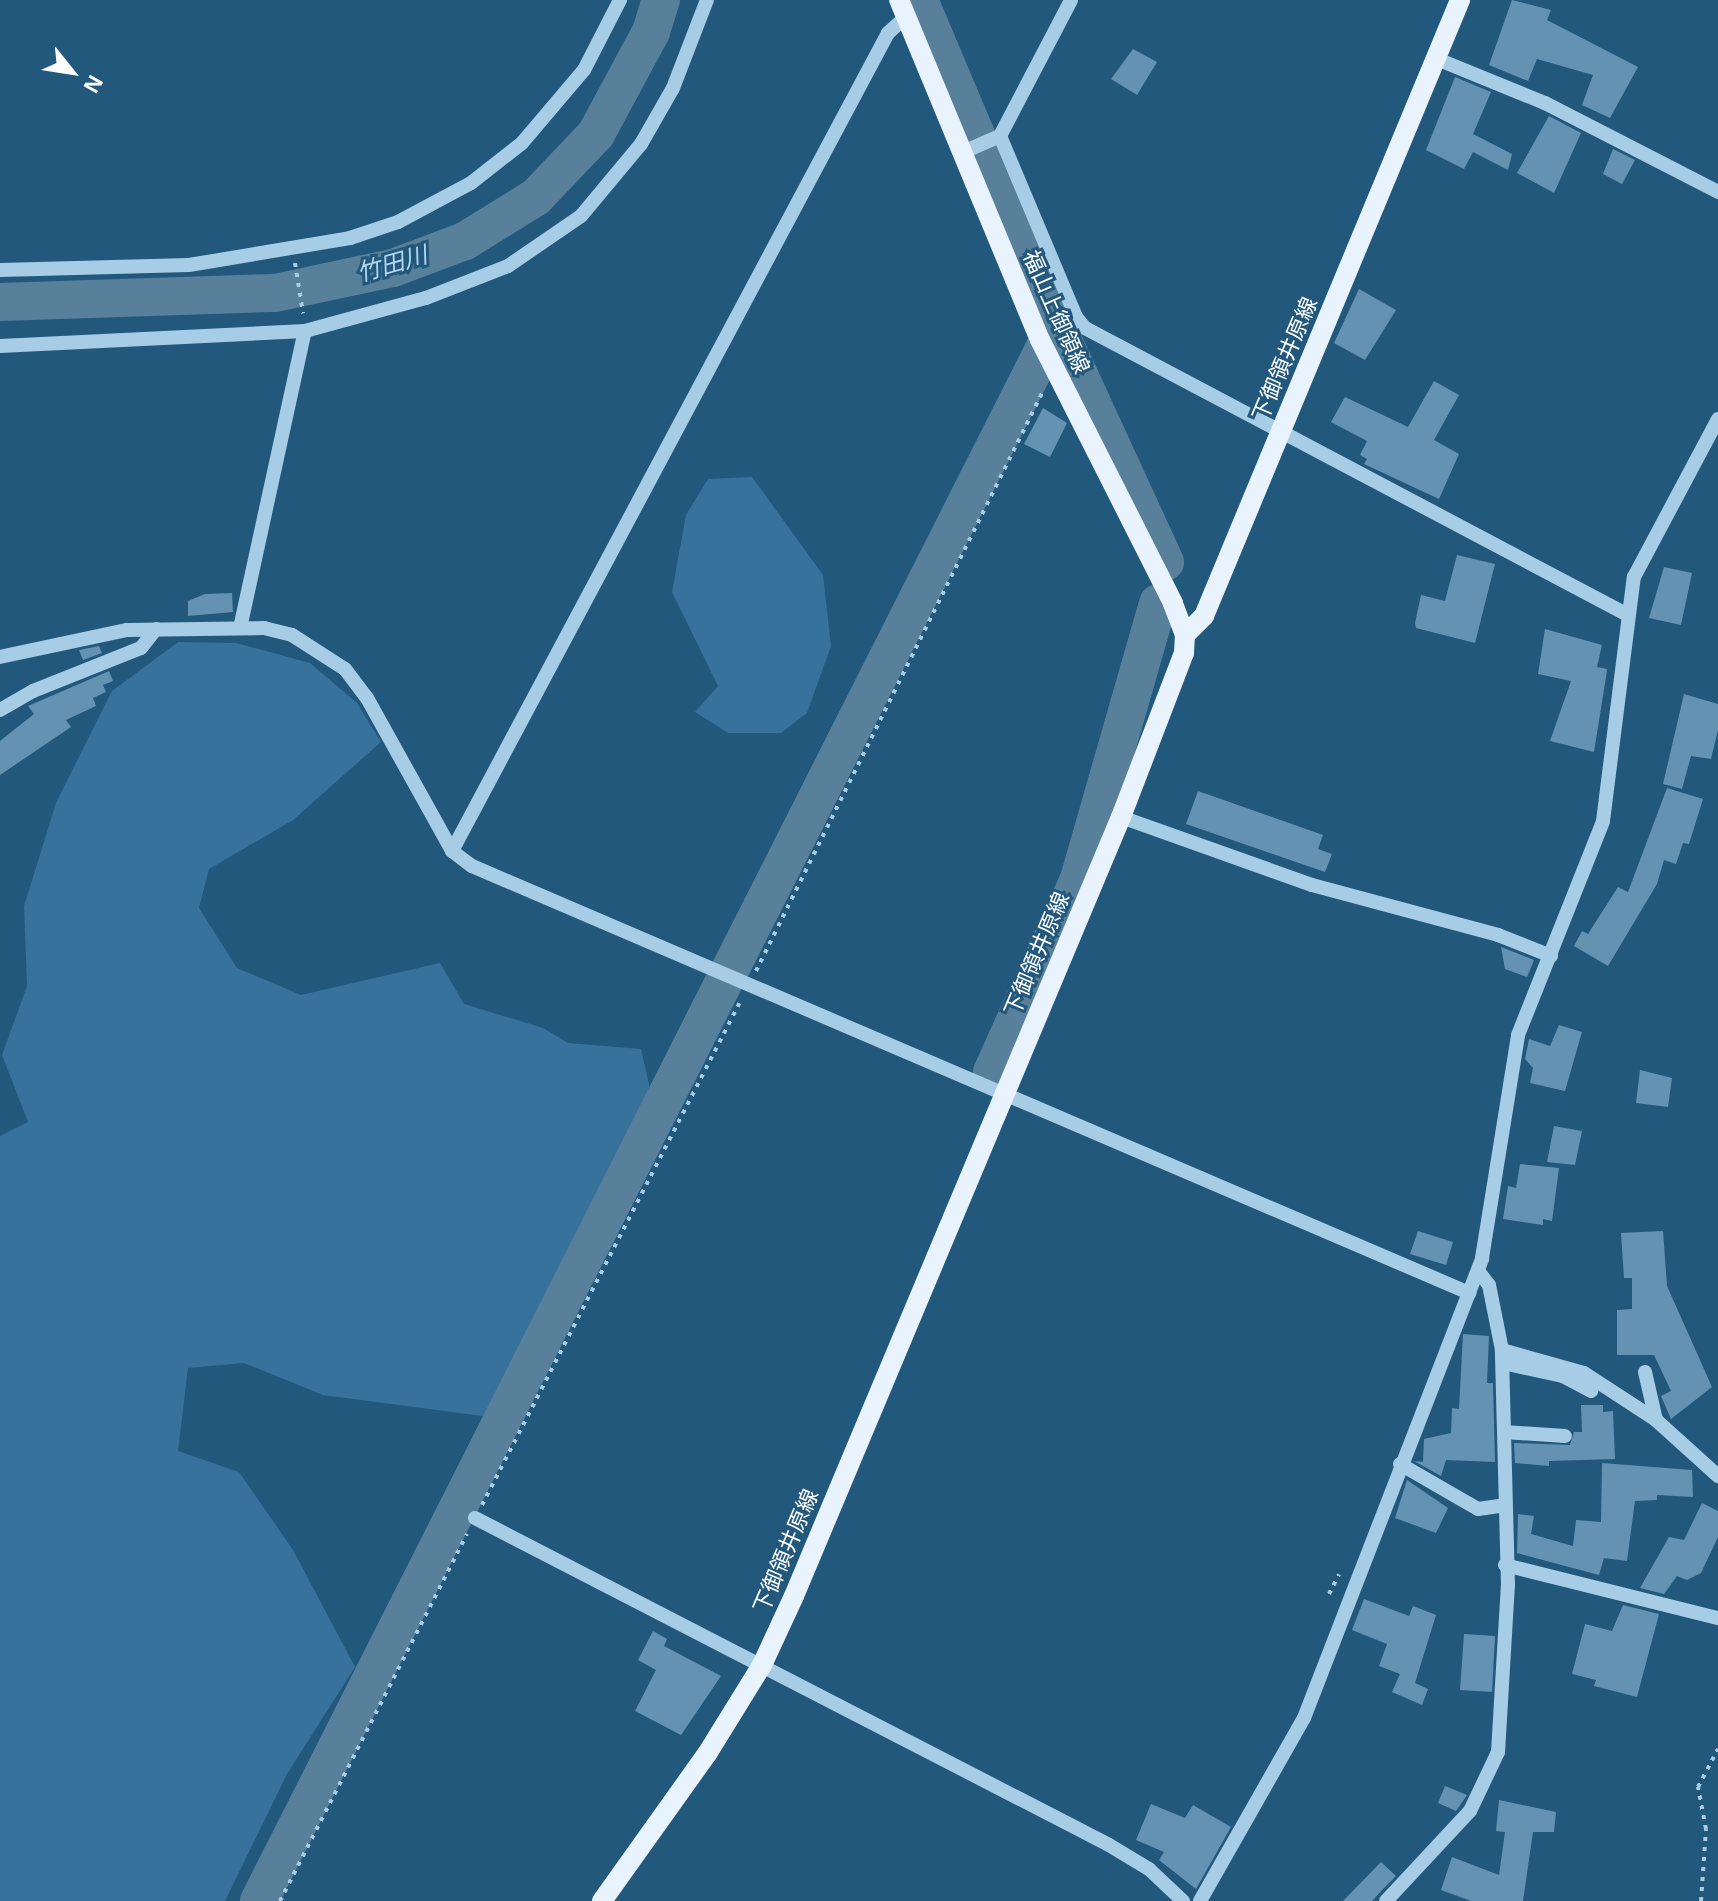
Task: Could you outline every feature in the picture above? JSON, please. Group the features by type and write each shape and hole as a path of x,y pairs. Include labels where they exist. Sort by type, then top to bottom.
{"main road":[{"name":"下御領井原線","path":"602,1901 707,1754 762,1665 1121,817 1180,673 1185,635 1204,616 1460,0"},
{"name":"福山上御領線","path":"903,8 965,151 1040,340 1185,635"}],"street":[{"path":"0,270 189,265 350,238 398,222 471,183 522,143 584,70 620,0"},
{"path":"0,346 305,328 426,298 508,266 581,216 641,144 673,88 707,0"},
{"path":"965,151 998,137 1071,0"},
{"path":"452,851 903,8"},
{"path":"1437,59 1545,103 1718,192"},
{"path":"998,137 1076,317 1085,328 1626,614"},
{"path":"240,628 305,328"},
{"path":"1203,1899 1304,1718 1400,1464 1478,1271 1518,1035 1603,821 1626,614 1639,564 1718,419"},
{"path":"0,657 127,630 240,628 292,635 345,669 367,698 452,851 472,866 1469,1293"},
{"path":"0,710 33,691 141,648 156,629"},
{"path":"1121,817 1312,885 1498,935 1551,956"},
{"path":"1386,1901 1470,1811 1492,1772 1506,1672 1503,1356 1489,1285 1478,1271"},
{"path":"1503,1356 1563,1376 1591,1391"},
{"path":"1503,1356 1584,1373 1656,1420 1718,1476"},
{"path":"1645,1372 1656,1420"},
{"path":"1504,1432 1565,1436"},
{"path":"1400,1464 1478,1509 1505,1505"},
{"path":"475,1518 1109,1845 1149,1869 1183,1901"},
{"path":"1505,1565 1718,1618"}],"path":[{"path":"294,256 305,328"},
{"path":"280,1901 1055,370"},
{"path":"1701,1901 1706,1829 1698,1787 1718,1749"}],"shaded area":[{"path":"752,477 823,575 831,646 807,713 781,733 728,733 695,712 718,686 672,592 686,515 708,479"},
{"path":"178,642 236,643 310,663 357,703 381,742 293,820 209,869 199,908 237,968 301,995 440,963 464,1004 543,1028 568,1043 641,1049 652,1098 490,1417 323,1395 244,1363 188,1368 178,1451 239,1472 293,1550 355,1667 287,1774 225,1901 0,1901 0,1136 28,1122 2,1055 27,986 24,906 56,803 112,691"}],"building":[{"path":"1512,0 1551,10 1547,20 1638,67 1610,118 1582,105 1593,75 1537,59 1528,81 1489,65"},
{"path":"1133,49 1157,62 1137,95 1111,79"},
{"path":"1455,77 1491,92 1473,134 1512,154 1508,170 1473,152 1464,169 1426,150"},
{"path":"1549,116 1581,133 1554,193 1517,173"},
{"path":"1613,149 1635,160 1622,184 1603,174"},
{"path":"1359,289 1396,310 1365,360 1334,343"},
{"path":"1434,381 1459,395 1434,440 1459,454 1439,499 1364,464 1367,459 1360,455 1367,441 1331,422 1345,397 1408,427"},
{"path":"1043,408 1067,423 1050,457 1024,444"},
{"path":"1457,555 1495,564 1475,643 1416,628 1421,595 1445,601"},
{"path":"1664,567 1692,573 1681,625 1649,618"},
{"path":"232,593 233,612 188,616 188,601 205,594"},
{"path":"1545,629 1602,645 1597,667 1607,669 1594,752 1550,741 1571,681 1538,674"},
{"path":"99,646 102,653 83,660 79,650"},
{"path":"109,671 113,681 103,685 106,692 93,698 96,706 66,720 71,727 0,775 0,741 34,714 28,706"},
{"path":"1684,694 1718,704 1718,730 1711,759 1691,756 1682,789 1663,784"},
{"path":"1667,788 1703,799 1689,844 1683,843 1676,864 1664,860 1657,884 1608,966 1574,946 1582,931 1588,934 1618,887 1628,892"},
{"path":"1198,791 1323,835 1318,849 1332,854 1325,872 1186,824"},
{"path":"1501,947 1534,960 1527,977 1505,969"},
{"path":"1559,1025 1582,1032 1565,1091 1530,1083 1533,1068 1525,1059 1529,1039 1550,1046"},
{"path":"1640,1070 1672,1078 1668,1107 1636,1103"},
{"path":"1554,1126 1582,1131 1575,1165 1547,1162"},
{"path":"1520,1164 1559,1168 1552,1221 1543,1219 1543,1225 1503,1219 1508,1186 1516,1188"},
{"path":"1418,1231 1453,1242 1446,1265 1410,1254"},
{"path":"1663,1231 1667,1286 1712,1387 1671,1419 1661,1396 1671,1391 1654,1355 1617,1355 1617,1310 1632,1309 1632,1278 1624,1278 1621,1233"},
{"path":"1463,1334 1489,1336 1487,1383 1493,1383 1495,1462 1446,1460 1441,1476 1414,1461 1423,1462 1424,1439 1451,1433 1452,1408 1459,1409"},
{"path":"1581,1405 1603,1405 1603,1412 1613,1411 1615,1459 1549,1461 1549,1466 1515,1463 1514,1443 1570,1445 1574,1432 1582,1432"},
{"path":"1602,1463 1692,1470 1693,1497 1657,1495 1657,1500 1635,1501 1627,1561 1604,1558 1599,1575 1517,1553 1518,1514 1534,1516 1531,1534 1573,1546 1576,1520 1601,1522"},
{"path":"1407,1480 1448,1508 1436,1533 1395,1518"},
{"path":"1702,1503 1718,1511 1718,1537 1701,1573 1687,1580 1677,1576 1664,1594 1640,1588 1669,1537 1684,1540"},
{"path":"1364,1599 1409,1616 1413,1606 1436,1615 1415,1683 1428,1689 1422,1705 1392,1692 1400,1674 1379,1666 1387,1644 1352,1630"},
{"path":"1623,1605 1659,1614 1637,1697 1594,1686 1596,1680 1572,1674 1585,1624 1612,1631"},
{"path":"653,1631 667,1639 664,1646 721,1676 681,1735 635,1711 656,1670 638,1660"},
{"path":"1464,1634 1495,1636 1492,1692 1460,1690"},
{"path":"1445,1786 1467,1795 1456,1811 1438,1803"},
{"path":"1499,1800 1556,1812 1554,1832 1533,1832 1523,1901 1471,1901 1441,1890 1452,1857 1499,1875 1505,1832 1496,1831"},
{"path":"1151,1804 1185,1818 1193,1805 1231,1827 1196,1889 1159,1860 1164,1852 1136,1840"},
{"path":"1381,1862 1396,1876 1372,1901 1343,1901"}],"waterway":[{"name":"竹田川","path":"0,302 275,293 393,268 465,241 536,197 596,134 651,32 661,0"},
{"path":"919,0 1056,325 1165,562"},
{"path":"259,1901 1056,325"},
{"path":"992,1072 1079,879 1158,603"}]}
